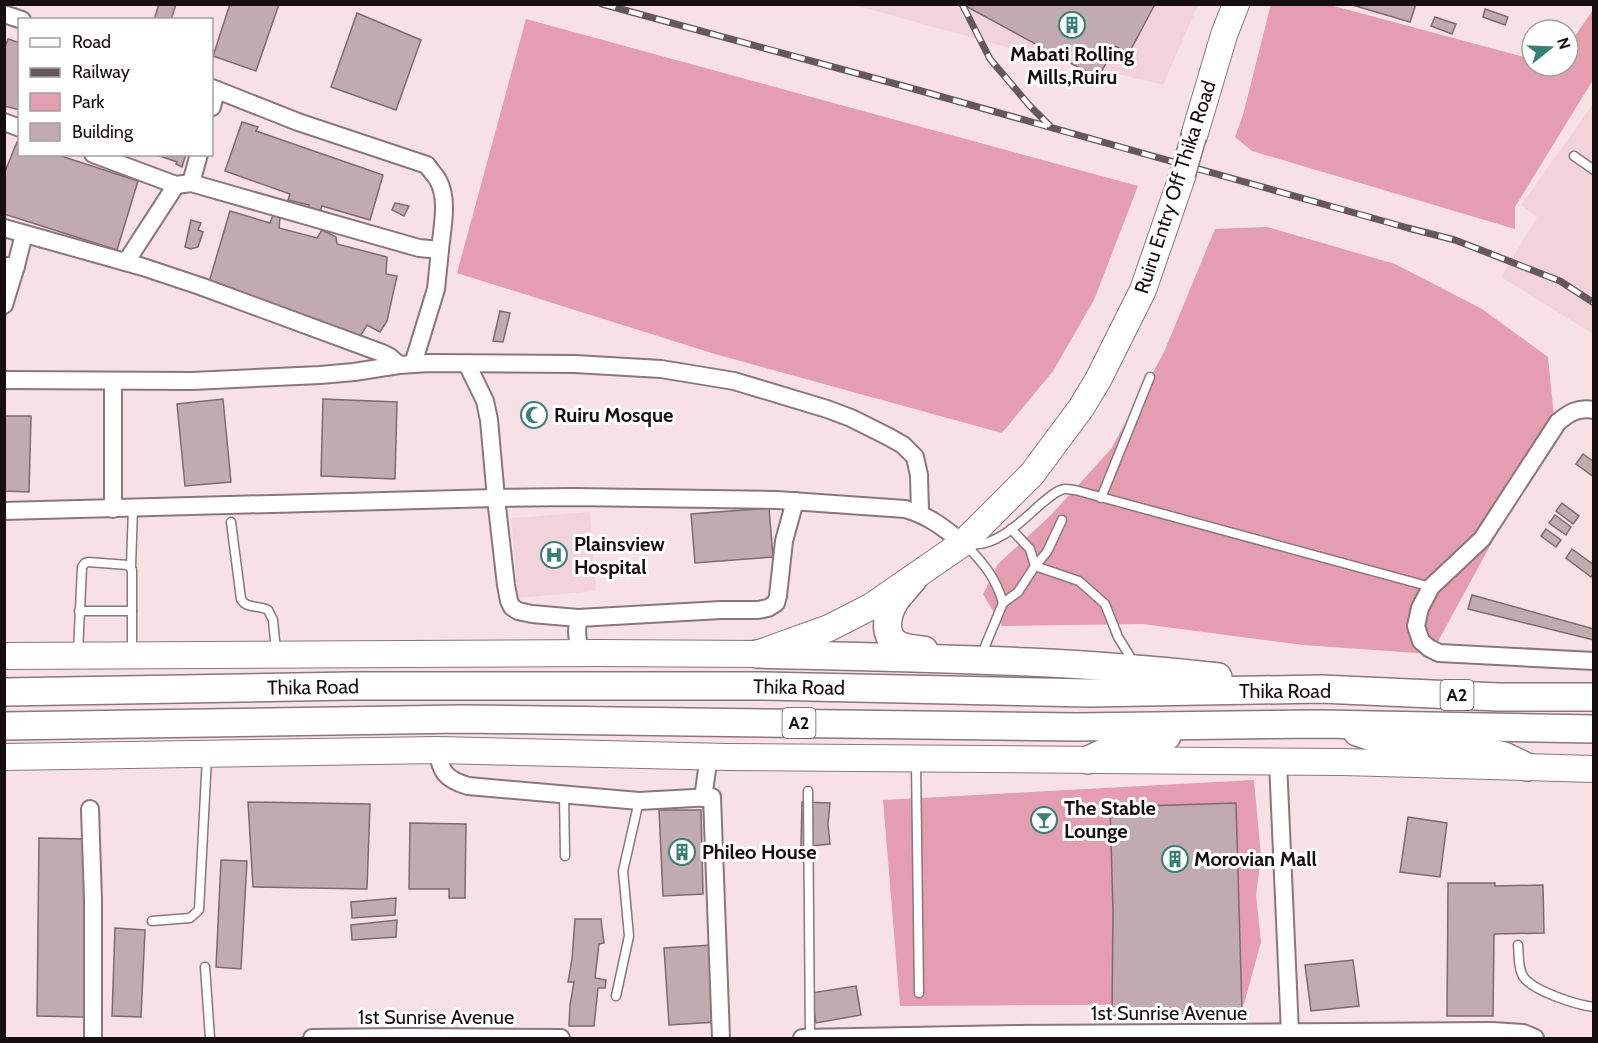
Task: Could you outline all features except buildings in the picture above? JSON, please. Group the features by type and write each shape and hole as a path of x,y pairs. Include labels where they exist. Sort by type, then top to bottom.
{"highway":[{"path":"914,578 894,602 887,622 889,636 903,648 1022,660 1138,668 1320,689"},
{"path":"757,654 1022,660"},
{"name":"Thika Road","path":"4,692 351,686 764,686 1089,693 1320,689 1498,697 1593,697"},
{"name":"Thika Road","path":"4,726 462,719 1076,727 1334,724 1593,729"},
{"path":"1334,724 1398,746 1479,750 1504,756 1527,767"},
{"path":"1088,760 1114,748 1158,739 1194,725"}],"main road":[{"name":"Ruiru Entry Off Thika Road","path":"757,654 829,628 872,606 963,543 1032,474 1098,380 1143,290 1183,174 1224,35 1236,4"},
{"name":"Thika Road","path":"4,656 757,654"},
{"path":"4,757 436,750 709,756 1342,762 1593,769"}],"street":[{"path":"214,89 298,122 427,165 439,181 444,208 436,289 406,364"},
{"path":"99,156 183,184 419,248 440,250"},
{"path":"126,262 183,184 198,156"},
{"path":"4,228 126,262 200,286 406,364"},
{"path":"4,305 10,266 24,234"},
{"path":"351,342 354,372"},
{"path":"4,380 192,381 354,372 429,363 574,364 662,369 734,381 827,409 889,437 903,445 915,457 918,467 920,513"},
{"path":"467,364 485,401 489,420 506,585 509,601 518,611 578,618 768,608 776,603 778,596 784,541 795,501"},
{"path":"113,381 113,509"},
{"path":"1593,410 1570,412 1558,422 1482,539 1431,587 1420,608 1416,626 1421,641 1439,653 1593,661"},
{"path":"4,511 573,497 795,501 905,509 920,513 963,543"},
{"path":"578,618 579,653"},
{"path":"436,750 441,769 448,777 468,786 639,801 712,797 721,1038"},
{"path":"703,798 709,756"},
{"path":"1278,762 1283,1035"},
{"path":"90,809 93,900 93,1038"},
{"name":"1st Sunrise Avenue","path":"802,1038 1283,1035 1492,1031 1523,1033 1535,1038"},
{"name":"1st Sunrise Avenue","path":"312,1038 561,1038"}],"lane":[{"path":"1574,156 1593,170"},
{"path":"1101,498 1150,377"},
{"path":"963,543 973,545 1000,537 1053,494 1064,489 1075,490 1431,587"},
{"path":"132,656 133,508"},
{"path":"980,656 1003,603 1018,592 1047,552 1062,520"},
{"path":"231,522 241,599 248,606 264,608 271,613 276,654"},
{"path":"1011,529 1030,549 1035,566"},
{"path":"963,543 984,564 999,587 1003,603"},
{"path":"78,656 81,567 88,562 131,567"},
{"path":"1035,566 1078,581 1105,604 1118,637 1138,668"},
{"path":"79,611 132,610"},
{"path":"152,921 190,918 199,910 207,754"},
{"path":"916,758 919,993"},
{"path":"808,791 810,1038"},
{"path":"564,794 565,856"},
{"path":"616,996 629,936 623,871 639,801"},
{"path":"1518,945 1521,973 1527,982 1568,1002 1593,1007"},
{"path":"205,967 210,1038"}],"shaded area":[{"path":"854,5 1198,5 1163,85 1006,47"},
{"path":"1593,104 1593,334 1501,277 1537,217 1521,205"},
{"name":"Plainsview Hospital","path":"590,512 596,591 518,598 511,518"}],"green space":[{"path":"1271,4 1330,5 1520,56 1520,78 1580,78 1580,29 1593,10 1593,80 1515,207 1515,229 1252,151 1235,137 1243,115"},
{"path":"526,19 1138,186 1094,300 1053,371 1002,433 715,354 457,273"},
{"path":"1267,227 1395,264 1482,309 1548,357 1555,427 1431,654 1303,645 1143,624 1002,626 983,594 998,564 1051,515 1111,449 1164,352 1215,229"},
{"path":"1254,780 1261,857 1256,895 1261,942 1244,1004 900,1006 883,800"}],"railway":[{"path":"602,4 1455,240 1560,281 1594,303"},
{"path":"962,4 990,59 1050,126"}],"place":[{"name":"Mabati Rolling Mills,Ruiru","path":"1072,25"},
{"name":"Ruiru Mosque","path":"534,415"},
{"name":"Plainsview Hospital","path":"554,555"},
{"name":"The Stable Lounge","path":"1044,820"},
{"name":"Phileo House","path":"682,852"},
{"name":"Morovian Mall","path":"1175,859"}]}
